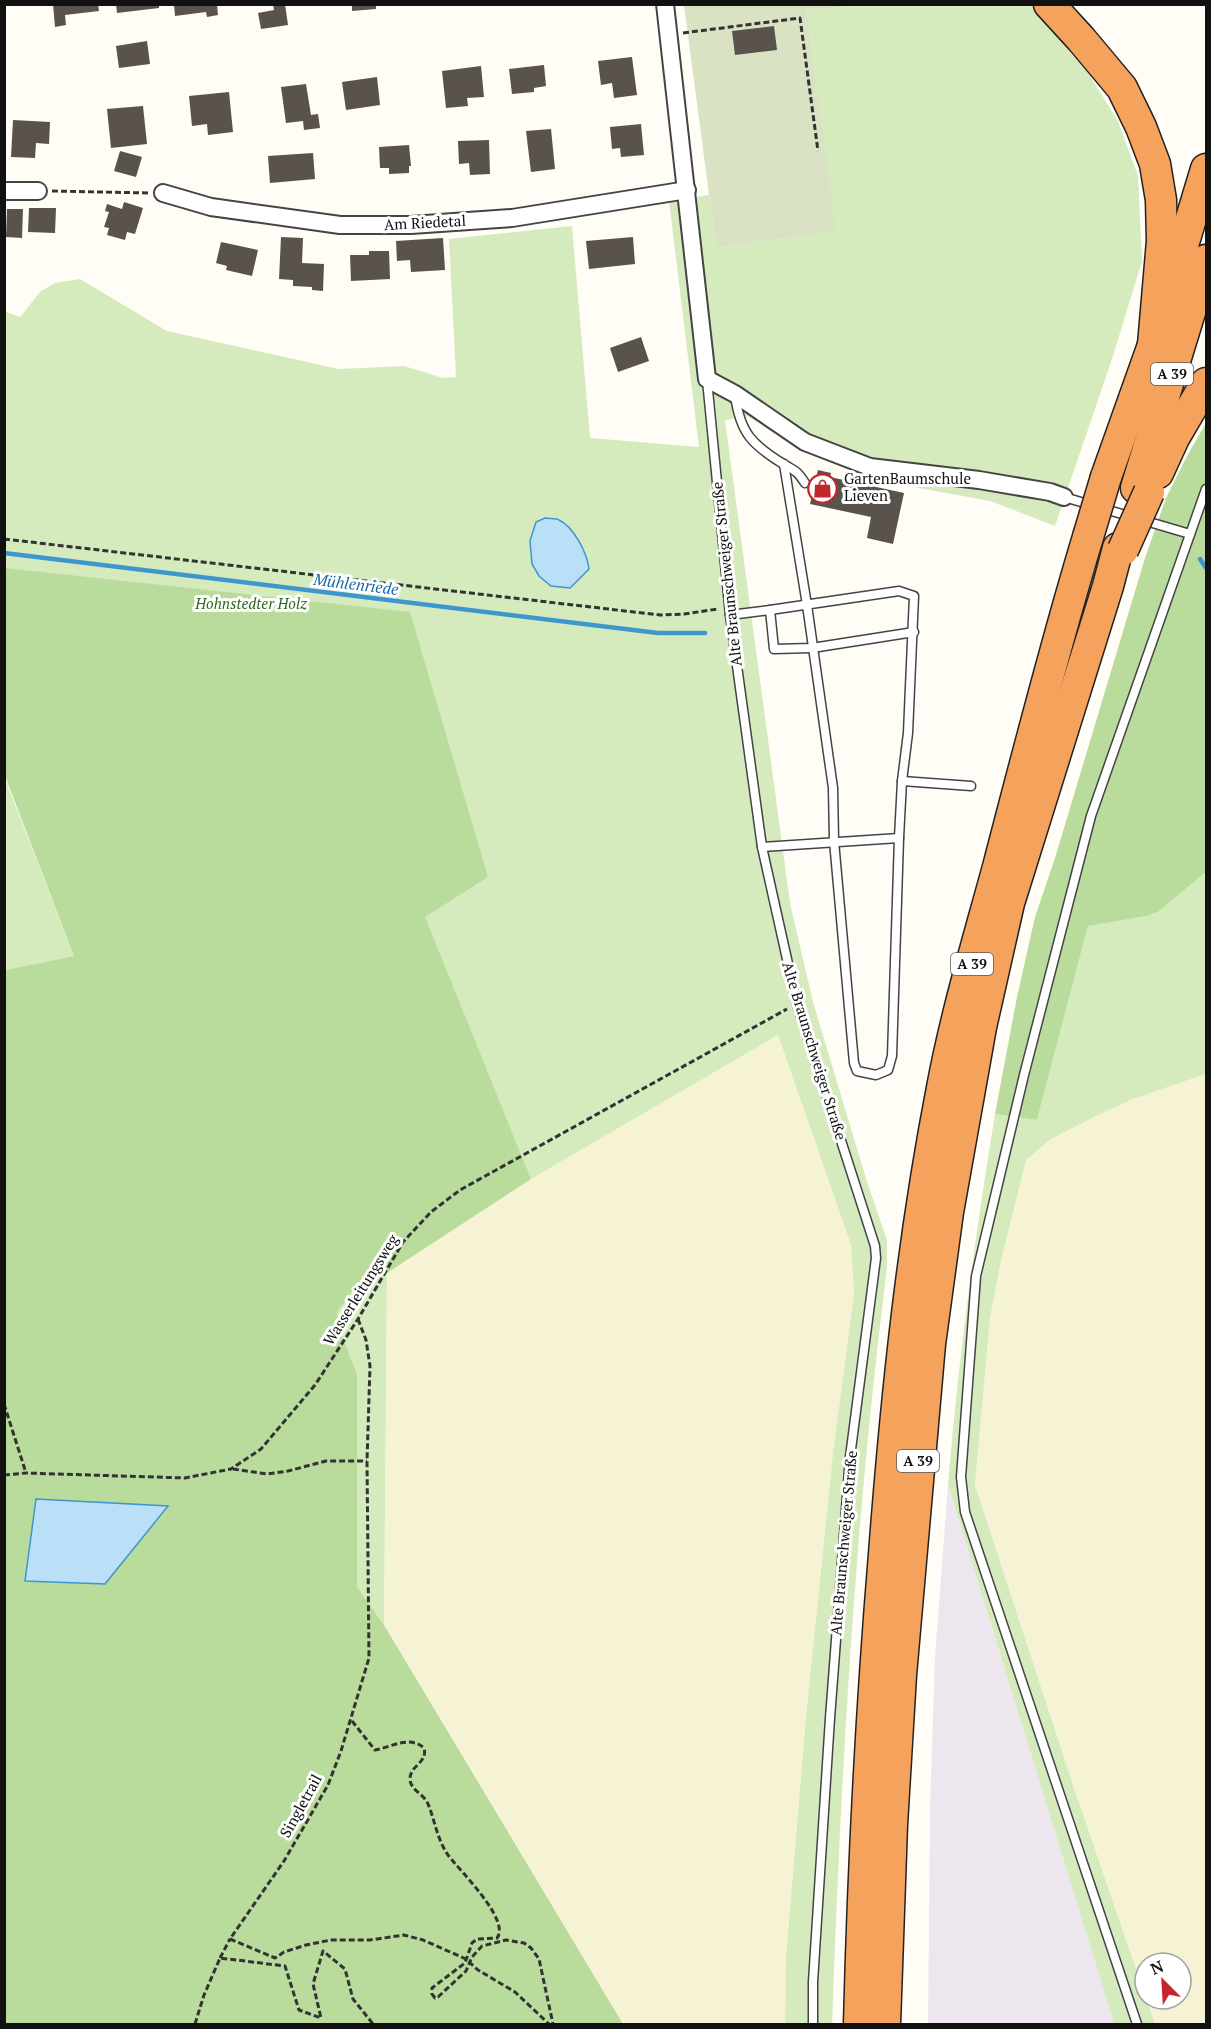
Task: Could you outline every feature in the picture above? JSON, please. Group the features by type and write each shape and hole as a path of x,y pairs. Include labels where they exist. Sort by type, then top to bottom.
{"highway":[{"path":"1049,4 1122,88 1141,127 1155,164 1161,200 1162,241 1153,345"},
{"name":"A 39","path":"859,2025 865,1825 890,1473 903,1341 928,1167 943,1084 958,1017 1056,642 1106,477 1153,345 1206,169"},
{"name":"A 39","path":"885,2025 892,1825 901,1675 930,1344 948,1212 981,1027 1009,903 1108,586 1143,490 1206,260"},
{"path":"1143,490 1206,383"}],"street":[{"name":"Alte Braunschweiger Straße","path":"665,4 707,379"},
{"name":"Am Riedetal","path":"163,193 211,207 340,225 411,225 512,218 687,190"},
{"path":"4,191 38,191"},
{"path":"707,379 735,394 805,442 870,467 979,480 1050,492 1064,497"}],"lane":[{"name":"Alte Braunschweiger Straße","path":"707,379 730,611 762,847 796,1004 875,1246 876,1258 849,1469 830,1718 813,1982 813,2025"},
{"path":"735,394 741,426 749,438 797,471 806,483"},
{"path":"730,611 770,610 807,604 899,591 914,596 908,734 902,781 899,838 892,1056 888,1070 876,1075 857,1071 854,1063 834,841 833,788 807,604 784,464"},
{"path":"1137,2025 965,1512 961,1477 976,1276 1024,1075 1091,816 1206,489"},
{"path":"1064,497 1191,534"},
{"path":"770,610 774,648 812,648 914,632"},
{"path":"902,781 971,786"},
{"path":"762,847 899,838"}],"path":[{"path":"669,35 800,18 818,151"},
{"path":"38,191 163,193"},
{"path":"4,539 660,615 730,611"},
{"name":"Wasserleitungsweg","path":"4,1475 26,1473 185,1478 231,1469 261,1449 315,1385 358,1319 403,1242 431,1212 460,1190 796,1004"},
{"name":"Singletrail","path":"220,1958 230,1939 284,1861 328,1785 351,1720 369,1658 367,1461 370,1366 366,1340 358,1319"},
{"path":"4,1404 26,1473"},
{"path":"231,1469 267,1474 326,1461 367,1461"},
{"path":"351,1720 375,1750 400,1742 415,1742 424,1748 424,1758 411,1775 412,1787 423,1796 428,1804 437,1835 448,1855 477,1889 500,1925 500,1934 497,1938 477,1939 471,1943 461,1967 432,1988 432,1994 435,1998 438,1997 457,1981 482,1946 506,1940 524,1942 539,1959 551,2025"},
{"path":"230,1939 275,1958 295,1948 323,1941 370,1940 404,1935 423,1940 466,1959 478,1970 515,1992 551,2025"},
{"path":"195,2025 204,1995 220,1958 285,1966 299,2010 321,2018 313,1984 323,1951 345,1969 353,1999 373,2025"}],"shaded area":[{"path":"778,1035 851,1245 854,1294 833,1453 806,1716 786,1956 785,2024 623,2024 384,1625 387,1273 531,1179"},
{"path":"1206,1074 1206,2024 1155,2024 1151,2011 1193,2011 1193,1951 1133,1951 1133,1959 1075,1791 975,1485 990,1318 1001,1261 1026,1160 1051,1139 1133,1099"},
{"path":"948,1485 1114,2024 928,2024 930,1808 935,1657"}],"green space":[{"name":"Hohnstedter Holz","path":"856,4 1034,5 1048,26 1088,73 1118,121 1138,176 1142,261 1113,356 1055,526 990,501 870,479 805,452 747,416 725,420 790,903 813,1002 867,1182 887,1240 887,1268 866,1457 851,1646 832,2024 785,2024 786,1956 806,1716 833,1453 854,1294 851,1245 778,1035 531,1179 469,1029 352,1290 387,1273 384,1625 375,1612 5,2024 5,992 93,981 5,749 4,311 20,317 41,291 55,283 80,279 167,331 339,369 404,366 443,378 456,377 449,239 572,226 590,438 699,447 669,201 709,195 716,248 835,232 807,11"},
{"path":"684,5 856,5 807,11 836,232 716,248"},
{"path":"1206,423 1206,872 1158,912 1088,926 1037,1120 995,1114 1035,917 1055,858 1145,558 1166,498"},
{"name":"Hohnstedter Holz","path":"5,568 410,612 488,877 425,917 531,1179 387,1273 353,1290 337,1312 340,1332 357,1374 357,1587 384,1625 623,2024 5,2024 5,970 74,956 5,776"},
{"path":"4,776 74,956 5,970 4,970"},
{"path":"1206,872 1206,1074 1133,1099 1094,1117 1051,1139 1026,1160 1001,1261 990,1318 975,1485 1133,1960 1133,2011 1151,2011 1155,2024 1114,2024 948,1485 968,1299 995,1114 1037,1120 1088,926 1158,912"}],"water":[{"path":"545,518 558,519 565,523 575,534 586,556 589,569 570,588 551,586 539,576 532,564 530,541 536,522"},
{"path":"36,1499 168,1506 105,1584 25,1581"}],"building":[{"path":"53,4 98,4 99,11 65,15 66,25 55,27"},
{"path":"116,4 159,4 159,8 117,13"},
{"path":"273,4 285,4 288,25 261,29 258,13 274,10"},
{"path":"352,4 376,4 376,9 352,11"},
{"path":"174,5 217,5 218,15 207,17 206,12 175,16"},
{"path":"774,26 777,50 735,55 732,31"},
{"path":"147,41 150,64 119,68 116,46"},
{"path":"632,57 637,95 614,98 612,83 601,85 598,61"},
{"path":"544,65 546,86 534,88 534,92 512,94 509,69"},
{"path":"481,66 484,97 467,98 468,106 446,108 442,71"},
{"path":"377,77 380,105 346,110 342,82"},
{"path":"306,84 311,115 318,114 320,128 304,130 303,121 286,123 281,87"},
{"path":"229,92 233,132 208,135 207,124 192,126 189,96"},
{"path":"143,106 147,144 111,148 107,109"},
{"path":"13,120 50,122 49,144 36,143 35,158 11,157"},
{"path":"641,124 644,155 621,157 620,148 612,149 610,127"},
{"path":"551,129 555,169 531,172 526,131"},
{"path":"489,140 490,174 470,175 469,163 459,164 458,141"},
{"path":"409,145 411,166 409,166 409,173 389,174 389,168 380,168 379,147"},
{"path":"120,151 142,157 136,177 114,171"},
{"path":"313,153 315,179 270,183 268,156"},
{"path":"124,202 143,208 135,234 127,232 125,240 107,235 109,228 104,227 109,212 105,211 107,204 122,209"},
{"path":"29,208 56,208 55,233 28,232"},
{"path":"7,209 23,209 22,238 6,237"},
{"path":"281,237 303,238 302,263 324,264 323,291 312,290 312,287 293,286 293,280 279,279"},
{"path":"633,237 635,264 589,269 586,241"},
{"path":"443,238 445,270 411,272 410,260 397,261 396,241"},
{"path":"221,242 258,250 252,276 226,270 227,266 216,263"},
{"path":"369,251 389,251 390,279 351,281 350,255 369,255"},
{"path":"641,337 649,361 618,372 610,348"},
{"path":"818,470 831,473 830,477 904,493 893,544 867,538 871,517 810,504"}],"waterway":[{"name":"Mühlenriede","path":"4,553 658,633 705,633"},
{"path":"1200,559 1206,568"}],"place":[{"name":"GartenBaumschule Lieven","path":"823,488"}]}
